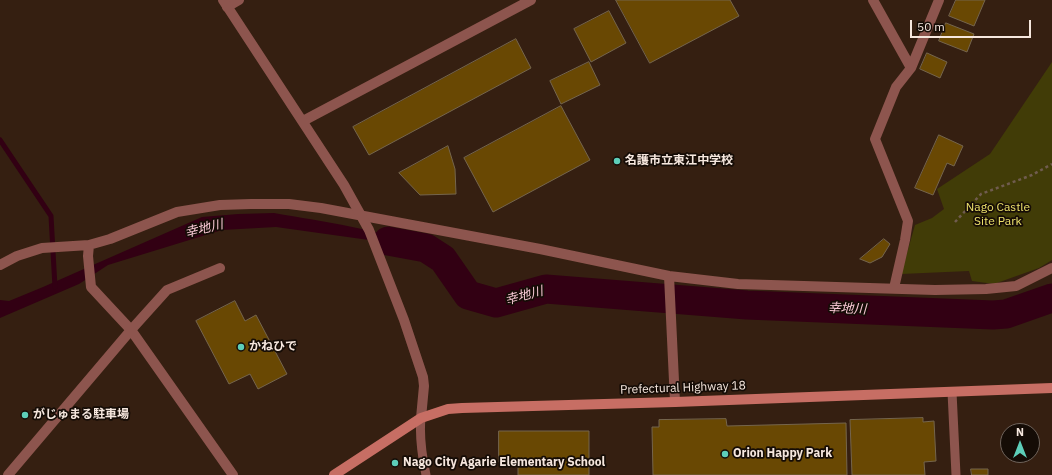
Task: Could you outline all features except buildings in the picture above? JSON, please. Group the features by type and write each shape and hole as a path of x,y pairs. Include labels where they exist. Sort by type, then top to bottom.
{"main road":[{"name":"Prefectural Highway 18","path":"334,475 421,418 448,409 1052,388"}],"street":[{"path":"239,0 225,3 344,185 369,230 404,320 424,377 421,418"},
{"path":"303,121 514,4 530,0"},
{"path":"873,0 911,68"},
{"path":"894,288 908,221 875,139 896,87 911,68 939,0"},
{"path":"0,265 17,256 42,248 89,245 110,239 177,212 220,205 289,204 321,208 540,249 669,276 738,284 935,290 986,289 1016,286 1052,268"},
{"path":"89,245 88,256 91,287 131,330 233,475"},
{"path":"8,475 131,330 167,290 220,268"},
{"path":"669,276 675,402"}],"lane":[{"path":"952,392 956,475"},
{"path":"421,418 421,452 426,475"}],"path":[{"path":"955,222 981,194 1032,175 1052,164"}],"green space":[{"name":"Nago Castle Site Park","path":"1052,62 1052,260 1039,268 994,284 972,281 969,271 901,274 915,225 932,218 944,209 937,189 990,154"}],"water":[{"path":"274,213 370,231 408,241 426,248 276,227 222,230 108,265 79,284 0,318 0,300 9,301 202,217"}],"waterway":[{"path":"0,140 51,216 55,287"},
{"name":"幸地川","path":"388,241 426,248 443,259 468,295 496,303 546,289 747,305 993,315 1006,314 1052,298"}],"place":[{"name":"名護市立東江中学校","path":"617,161"},
{"name":"かねひで","path":"241,347"},
{"name":"がじゅまる駐車場","path":"25,415"},
{"name":"Orion Happy Park","path":"725,454"},
{"name":"Nago City Agarie Elementary School","path":"395,463"}]}
